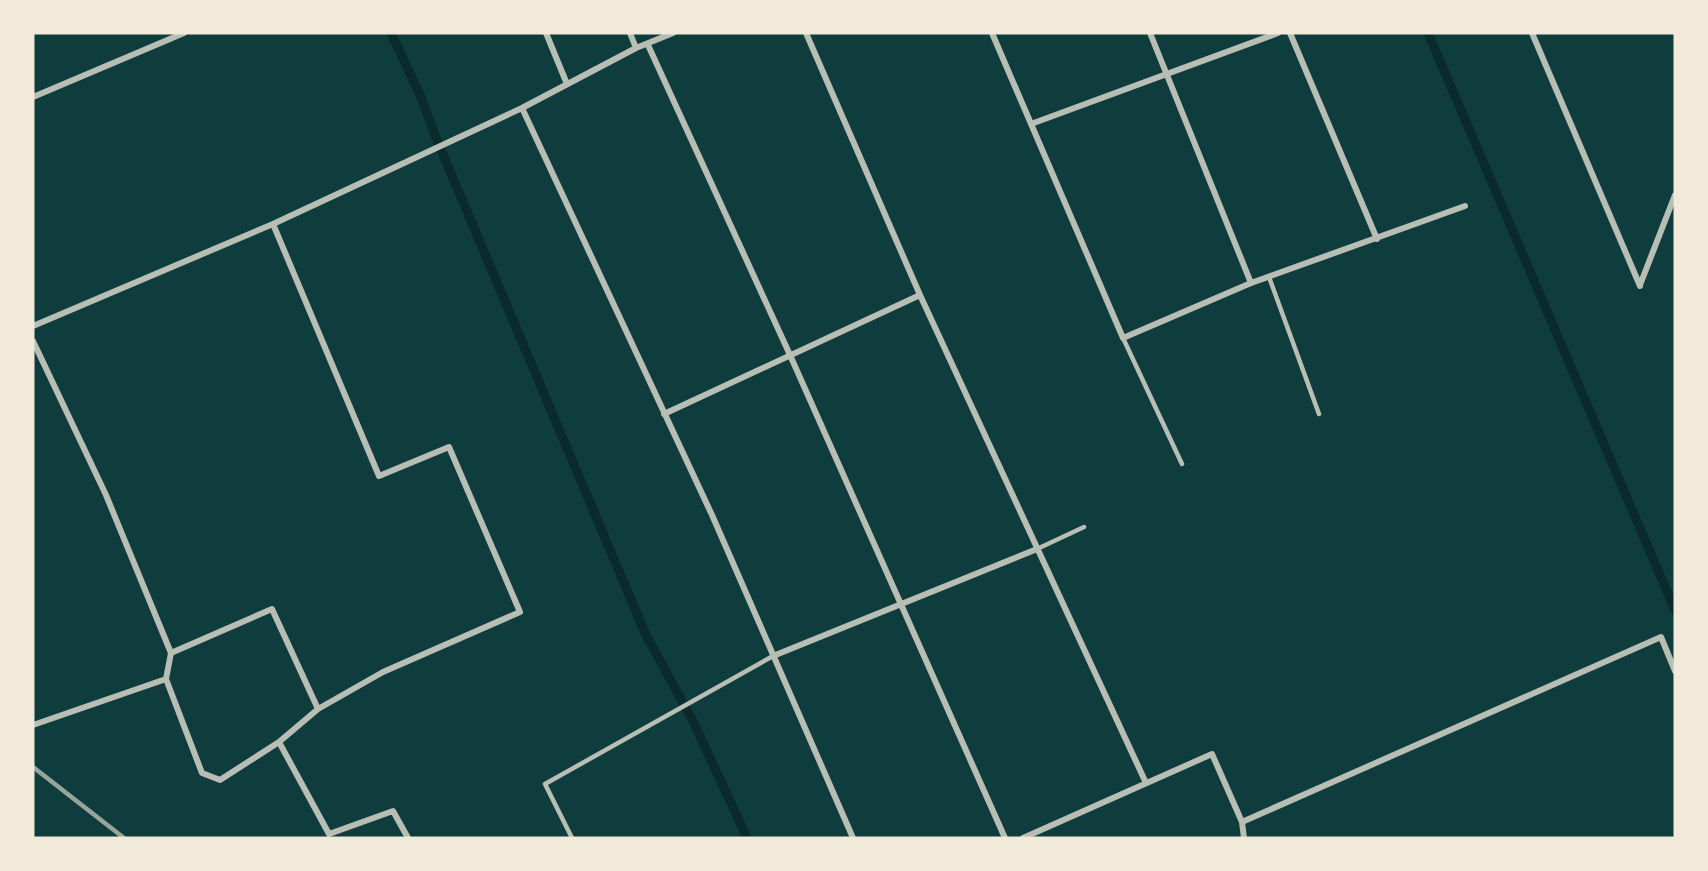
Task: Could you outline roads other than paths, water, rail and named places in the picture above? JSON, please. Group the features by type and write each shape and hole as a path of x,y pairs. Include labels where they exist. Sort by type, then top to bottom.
{"street":[{"path":"33,97 184,33"},
{"path":"546,33 567,84"},
{"path":"630,33 636,48"},
{"path":"33,326 273,224 522,108 636,48 673,33"},
{"path":"806,33 920,295 1146,783"},
{"path":"992,33 1123,338 1251,283 1465,206"},
{"path":"1150,33 1251,283"},
{"path":"1030,124 1278,33"},
{"path":"1290,33 1377,239"},
{"path":"1532,33 1640,286 1675,195"},
{"path":"648,45 790,355 1005,838"},
{"path":"522,108 712,515 853,838"},
{"path":"33,341 106,495 171,653 166,679 202,773 220,780 279,742 318,709 383,672 520,612 449,447 379,476 273,224"},
{"path":"664,414 920,295"},
{"path":"773,656 1037,549"},
{"path":"171,653 272,609 318,709"},
{"path":"1242,822 1661,637 1675,671"},
{"path":"33,725 166,679"},
{"path":"279,742 329,834 393,811 408,838"},
{"path":"1023,838 1212,754 1242,822 1244,838"}],"lane":[{"path":"1269,277 1319,414"},
{"path":"1123,338 1182,464"},
{"path":"1037,549 1084,527"},
{"path":"572,838 545,784 666,714 773,656"}],"waterway":[{"path":"391,33 421,97 436,138 646,635 693,721 747,838"},
{"path":"1428,33 1675,610"}],"railway":[{"path":"33,767 124,838"}]}
